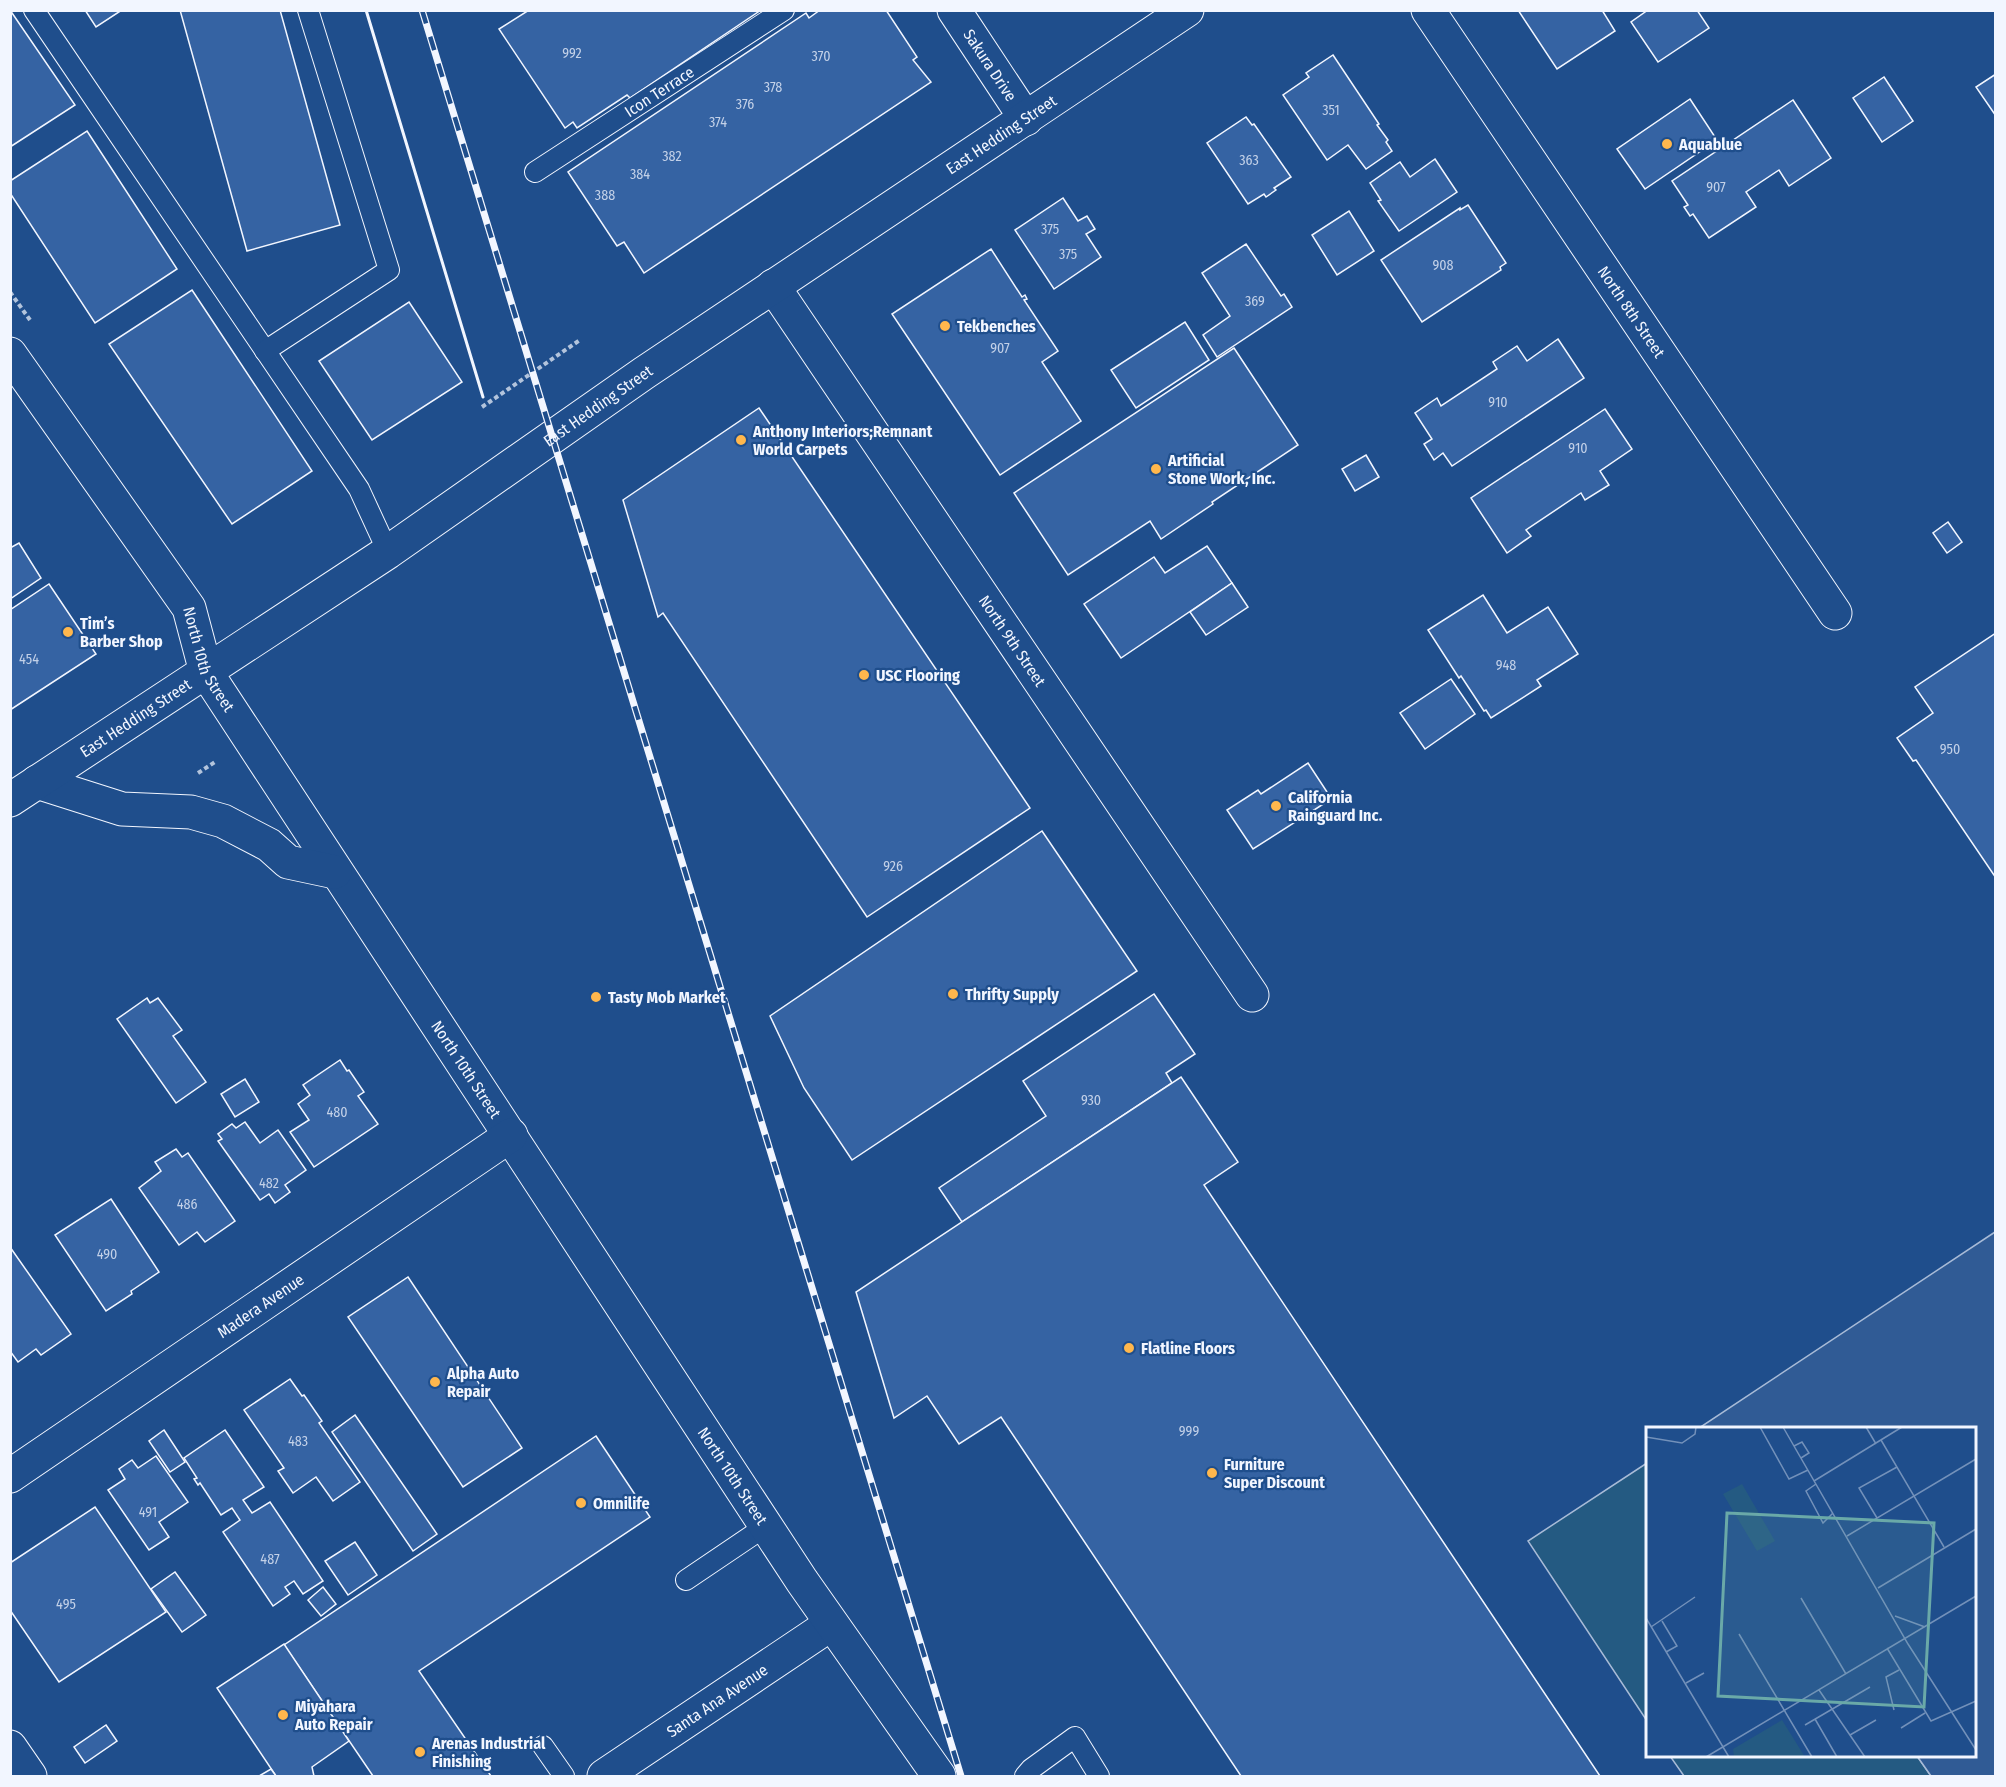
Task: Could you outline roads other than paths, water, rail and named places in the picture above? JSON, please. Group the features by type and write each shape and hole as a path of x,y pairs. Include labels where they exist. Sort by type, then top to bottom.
{"main road":[{"name":"Sakura Drive","path":"954,10 1026,118"},
{"name":"East Hedding Street","path":"10,800 388,552 644,373 1187,10"},
{"name":"North 8th Street","path":"1428,10 1835,613"},
{"name":"North 9th Street","path":"773,286 1252,995"},
{"name":"North 10th Street","path":"10,354 189,608 206,672 335,872 511,1135 831,1624 939,1776"},
{"path":"37,782 122,809 191,812 223,821 269,845 288,862 335,872"},
{"name":"Madera Avenue","path":"10,1476 511,1135"},
{"name":"Santa Ana Avenue","path":"604,1776 831,1624"},
{"path":"10,1747 30,1776"}],"lane":[{"path":"34,10 358,489 388,552"},
{"path":"265,351 389,270 308,10"},
{"name":"Icon Terrace","path":"535,172 784,10"},
{"path":"686,1580 766,1526"},
{"path":"1025,1776 1075,1737 1099,1776"},
{"path":"543,1746 564,1776"}],"railway":[{"path":"422,10 961,1776"}],"place":[{"name":"Aquablue","path":"1667,144"},
{"name":"Tekbenches","path":"945,326"},
{"name":"Anthony Interiors;Remnant World Carpets","path":"741,440"},
{"name":"Artificial Stone Work, Inc.","path":"1156,469"},
{"name":"Tim’s Barber Shop","path":"68,632"},
{"name":"USC Flooring","path":"864,675"},
{"name":"California Rainguard Inc.","path":"1276,806"},
{"name":"Thrifty Supply","path":"953,994"},
{"name":"Tasty Mob Market","path":"596,997"},
{"name":"Flatline Floors","path":"1129,1348"},
{"name":"Alpha Auto Repair","path":"435,1382"},
{"name":"Furniture Super Discount","path":"1212,1473"},
{"name":"Omnilife","path":"581,1503"},
{"name":"Miyahara Auto Repair","path":"283,1715"},
{"name":"Arenas Industrial Finishing","path":"420,1752"}]}
